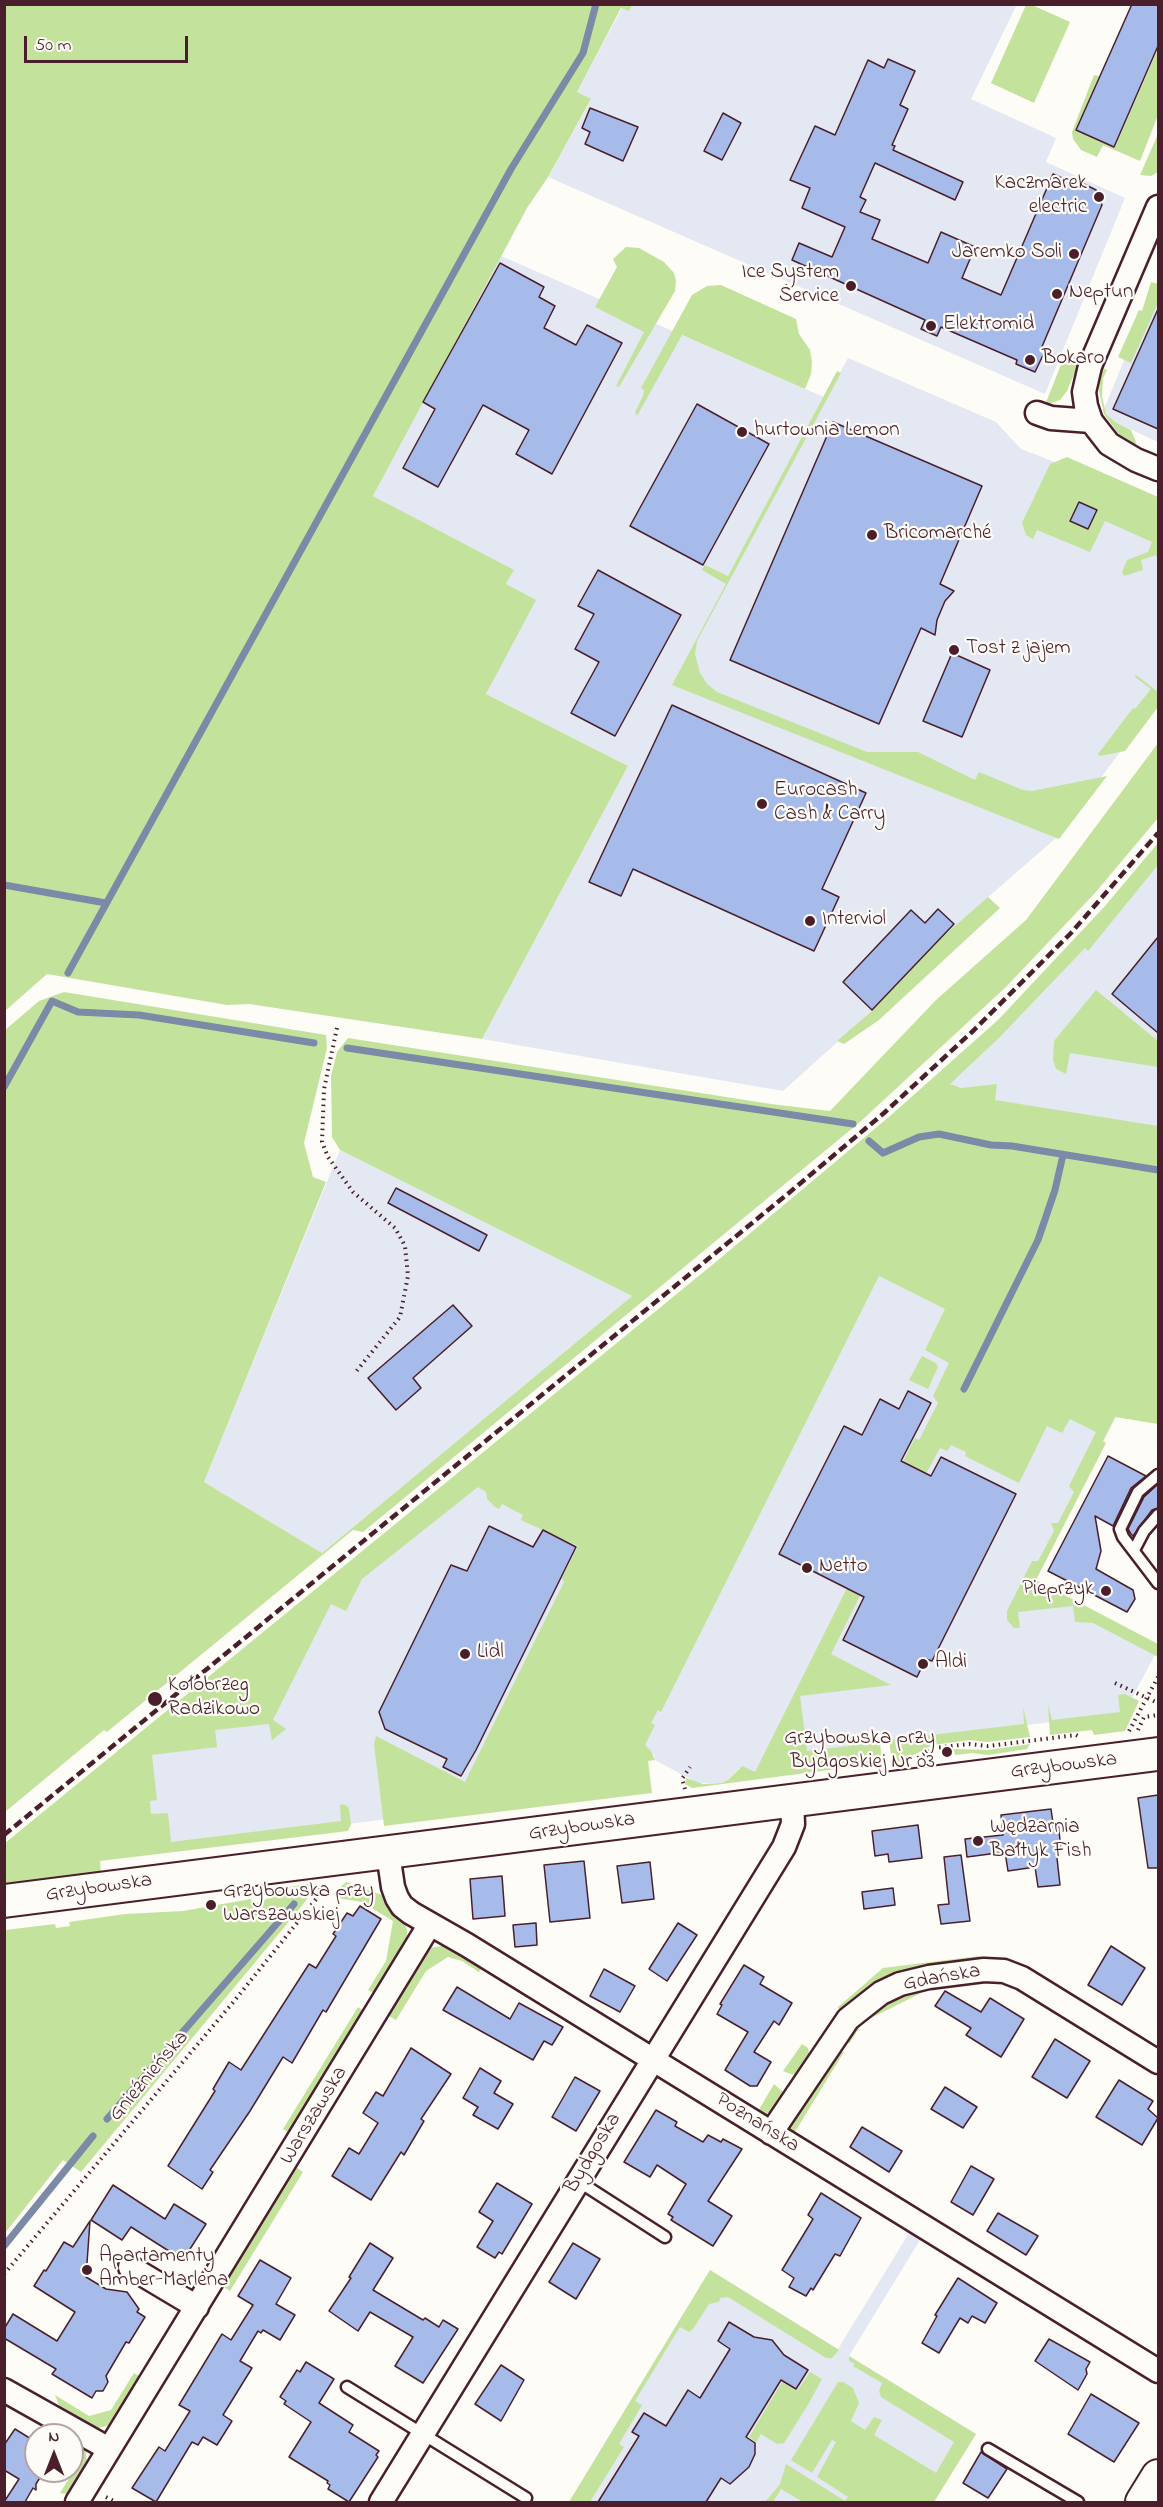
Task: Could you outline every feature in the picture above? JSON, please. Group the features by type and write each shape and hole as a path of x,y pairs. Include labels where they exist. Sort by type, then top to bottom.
{"street":[{"path":"1158,207 1086,379 1086,406 1091,421 1109,444 1123,454 1158,470"},
{"path":"1037,413 1052,418 1091,421"},
{"name":"Grzybowska","path":"4,1901 1158,1755"},
{"name":"Bydgoska","path":"381,2502 652,2058 784,1847 794,1824 792,1801"},
{"name":"Poznańska","path":"388,1853 393,1887 402,1906 1158,2371"},
{"name":"Warszawska","path":"77,2502 430,1924"},
{"name":"Gdańska","path":"771,2133 848,2019 881,1993 900,1984 929,1977 984,1970 1004,1971 1022,1978 1158,2062"},
{"path":"130,2267 197,2307"},
{"path":"4,2390 109,2449"},
{"path":"1142,2502 1158,2476"}],"lane":[{"path":"1158,1475 1138,1492 1120,1529 1123,1537 1158,1583"},
{"path":"1134,1551 1144,1531 1158,1515"},
{"path":"578,2181 665,2237"},
{"path":"347,2387 526,2498"},
{"path":"988,2449 1078,2502"}],"path":[{"path":"337,1028 324,1089 322,1142 328,1158 353,1192 395,1228 405,1246 408,1276 400,1317 355,1373"},
{"path":"1128,1734 1158,1677"},
{"path":"1115,1683 1158,1703"},
{"path":"1144,1717 1158,1715"},
{"path":"1079,1744 1084,1742"},
{"path":"690,1767 682,1783 686,1791 693,1795"},
{"name":"Gnieźnieńska","path":"4,2274 235,2000 317,1898"}],"shaded area":[{"path":"632,4 1017,4 971,99 1056,138 1046,162 1125,198 1045,394 548,177 591,100 577,92 622,8 629,10"},
{"path":"501,256 826,398 848,358 996,422 1021,449 1055,462 1158,541 1158,701 1056,838 941,938 873,1010 783,1091 482,1039 628,766 486,694 493,680 506,584 513,571 373,496"},
{"path":"1158,278 1158,442 1110,419 1104,409"},
{"path":"1158,864 1158,1128 1004,1104 949,1084 1000,1037 1126,904"},
{"path":"340,1150 632,1296 322,1553 204,1482"},
{"path":"878,1267 993,1321 1116,1417 1030,1580 1158,1649 1124,1713 880,1743 759,1775 739,1768 722,1783 698,1783 655,1760 654,1755 638,1742"},
{"name":"Lidl","path":"490,1461 629,1468 461,1810 90,1856 153,1734 317,1598"},
{"path":"907,2225 929,2238 920,2240 849,2356 976,2434 934,2502 569,2502 710,2270 838,2349 909,2233"}],"green space":[{"path":"5,5 632,5 629,11 621,8 577,92 591,99 548,177 527,208 373,496 514,570 506,584 536,600 486,694 628,766 482,1039 249,1004 227,1005 47,974 5,1011"},
{"path":"1026,5 1032,5 1070,22 1034,103 991,83"},
{"path":"1158,49 1158,115 1140,161 1103,145 1097,157 1081,150 1073,139 1072,132 1094,75 1099,76 1076,130 1115,147"},
{"path":"1158,134 1158,172 1151,176 1140,175"},
{"path":"626,247 639,248 664,262 674,273 676,281 675,291 619,387 616,386 644,332 595,307 617,267 613,259"},
{"path":"1151,282 1158,284 1158,303 1131,363 1118,357 1139,310 1142,311"},
{"path":"721,285 796,319 799,334 810,350 812,362 811,374 805,389 682,335 637,416 635,412 644,390 641,388 692,295 707,286"},
{"path":"1071,353 1081,358 1067,391 1060,400 1045,405 1064,357"},
{"path":"1101,367 1107,370 1103,378 1102,396 1106,414 1115,422 1131,430 1136,442 1135,446 1120,436 1104,414 1099,391"},
{"path":"837,371 841,373 697,641 695,654 700,673 707,684 717,692 867,752 918,752 975,780 979,772 1023,790 1032,791 1107,776 1059,839 672,685 726,584 702,570 705,565 728,576"},
{"path":"1067,457 1158,497 1158,561 1156,555 1141,560 1143,570 1124,576 1122,572 1127,560 1148,552 1152,542 1105,521 1090,552 1037,530 1033,539 1026,535 1022,523 1050,464"},
{"path":"1136,675 1158,692 1158,707 1125,751 1100,756 1098,754 1133,708 1135,709 1151,689 1135,677"},
{"path":"1158,743 1158,818 1095,893 1006,987 860,1122 363,1532 353,1530 107,1732 104,1730 5,1812 5,1030 39,1001 64,992 326,1035 327,1048 304,1143 313,1177 326,1182 204,1482 322,1553 632,1296 340,1150 332,1137 331,1076 337,1052 348,1038 771,1104 830,1111 936,1000 1026,920"},
{"path":"1158,843 1158,865 1088,951 1085,948 1000,1037 950,1084 961,1088 997,1084 995,1100 1158,1126 1158,1424 1115,1417 1103,1441 1106,1443 1036,1580 1158,1644 1158,1657 1093,1623 1075,1622 1073,1606 1018,1612 1020,1628 1014,1628 1007,1620 1007,1611 1032,1561 1038,1561 1054,1531 1051,1523 1058,1523 1074,1492 1069,1486 1096,1432 1070,1419 1062,1433 1047,1426 1019,1483 965,1456 966,1452 951,1445 947,1451 940,1448 915,1494 911,1493 831,1654 891,1685 800,1696 807,1751 880,1742 882,1763 692,1788 685,1784 686,1778 703,1784 722,1783 742,1766 755,1772 859,1564 853,1561 915,1438 919,1440 938,1403 933,1396 949,1363 925,1350 945,1309 879,1276 661,1712 658,1710 651,1723 655,1725 645,1745 655,1760 648,1761 652,1793 384,1826 374,1744 376,1736 465,1782 564,1582 562,1578 578,1546 521,1520 523,1515 502,1504 499,1509 495,1507 487,1499 486,1492 478,1487 362,1579 346,1611 331,1604 273,1720 286,1729 272,1740 269,1724 215,1730 217,1747 152,1755 157,1800 150,1801 151,1814 168,1813 171,1842 341,1821 340,1805 342,1804 349,1809 351,1824 348,1831 100,1861 101,1873 5,1890 5,1843 717,1261 890,1116 998,1020 1105,906"},
{"path":"988,897 1000,908 879,1020 844,1044 837,1041 873,1010 941,938"},
{"path":"1096,990 1158,1041 1158,1067 1070,1053 1066,1074 1056,1069 1053,1060 1054,1041"},
{"path":"922,1356 936,1363 938,1367 928,1389 909,1380"},
{"path":"1125,1694 1139,1701 1125,1731 1094,1735 1092,1730 1050,1735 1048,1704 1052,1720 1120,1712 1118,1695"},
{"path":"1023,1707 1030,1737 987,1742 970,1740 933,1745 902,1761 892,1762 889,1740 1024,1724"},
{"path":"1030,1744 1027,1749 988,1755 972,1753 955,1755 954,1749 988,1750"},
{"path":"346,1882 382,1895 387,1907 405,1923 407,1945 379,1996 368,1990 386,1961 393,1921 362,1902 338,1898 333,1894"},
{"path":"312,1883 313,1891 301,1907 81,2172 63,2160 5,2233 5,1930 55,1924 56,1928 70,1926 69,1922 125,1914 183,1911 251,1899 253,1904 272,1897 271,1892 279,1889"},
{"path":"446,1945 483,1966 479,1972 462,1961 448,1957 426,1971 396,2020 387,2015 426,1952 431,1948"},
{"path":"979,1956 980,1961 844,2010 837,2008 883,1968"},
{"path":"923,1987 927,1990 863,2022 849,2044 846,2036 874,2009 897,1996"},
{"path":"358,2007 367,2013 293,2135 283,2129"},
{"path":"685,2020 687,2021 670,2049 673,2062 757,2113 774,2084 784,2093 785,2097 777,2107 767,2114 753,2113 670,2061 668,2046"},
{"path":"802,2044 808,2048 810,2058 795,2075 783,2071"},
{"path":"844,2052 793,2135 789,2131 790,2123 835,2053"},
{"path":"294,2166 303,2172 230,2291 221,2285"},
{"path":"710,2270 839,2350 832,2358 826,2358 728,2297 720,2298 719,2302 709,2304 693,2329 689,2332 680,2327 635,2401 642,2405 619,2444 624,2447 590,2502 569,2502"},
{"path":"849,2356 976,2434 934,2502 803,2502 781,2489 773,2502 766,2501 780,2484 786,2464 845,2501 848,2497 817,2477 836,2442 832,2440 812,2473 791,2460 838,2382 843,2382 853,2388 859,2403 851,2421 865,2430 874,2417 882,2420 874,2435 936,2473 954,2442 881,2397 879,2391 882,2383 853,2366 855,2364 849,2361"},
{"path":"810,2372 822,2379 784,2443 777,2444 761,2434 756,2442 749,2437 782,2382 797,2391"},
{"path":"134,2373 144,2379 111,2425 93,2429 63,2413 55,2395 89,2416 111,2410"},
{"path":"42,2418 52,2423 38,2423"},
{"path":"84,2446 86,2449 87,2469 84,2474"},
{"path":"66,2483 79,2483 72,2495 60,2493"}],"building":[{"path":"1132,4 1158,4 1158,46 1114,147 1076,130"},
{"path":"888,59 915,71 900,105 908,109 892,145 895,146 893,150 963,182 955,200 875,163 860,197 866,200 860,212 880,220 872,239 928,263 941,232 975,247 962,278 1001,295 1053,174 1080,186 1082,183 1096,190 1102,205 1041,349 1045,351 1035,372 1016,364 1017,360 941,327 937,336 921,329 925,320 792,260 799,243 832,257 845,227 802,208 810,188 790,180 815,126 835,135 868,60 884,68"},
{"path":"590,108 638,127 623,161 585,144 590,132 582,128"},
{"path":"723,113 741,123 722,160 704,151"},
{"path":"500,263 544,287 539,297 555,306 544,328 576,345 587,325 622,343 552,474 516,454 529,430 483,405 438,487 403,468 435,409 423,402"},
{"path":"1158,309 1158,429 1113,409"},
{"path":"697,404 769,444 703,565 630,526"},
{"name":"Bricomarché","path":"833,422 982,486 940,584 954,591 945,601 937,620 935,635 921,628 879,724 730,660"},
{"path":"1079,502 1097,510 1088,529 1070,521"},
{"path":"598,570 681,615 615,736 571,713 599,662 575,649 594,614 578,606"},
{"path":"952,653 990,670 962,737 923,721"},
{"path":"672,705 866,793 822,889 839,897 814,951 633,869 621,896 589,882"},
{"path":"938,909 954,924 872,1010 843,982 911,910 925,923"},
{"path":"1158,937 1158,1033 1112,994"},
{"path":"396,1188 487,1235 479,1251 388,1203"},
{"path":"453,1305 472,1326 413,1378 421,1388 396,1410 368,1378"},
{"path":"908,1391 931,1403 901,1461 931,1476 941,1457 1016,1494 932,1661 926,1659 917,1677 843,1640 864,1597 779,1554 844,1426 862,1435 880,1399 899,1409"},
{"path":"1108,1456 1146,1476 1131,1488 1113,1526 1095,1516 1101,1551 1096,1569 1133,1590 1135,1599 1127,1612 1048,1571"},
{"path":"1158,1484 1158,1508 1152,1510 1133,1536 1128,1529 1144,1497"},
{"name":"Lidl","path":"489,1526 533,1547 543,1530 576,1547 461,1776 443,1767 447,1759 385,1729 379,1712 451,1565 467,1571"},
{"path":"1158,1795 1158,1868 1148,1868 1138,1798"},
{"path":"1051,1809 1053,1823 1058,1822 1061,1849 1056,1849 1060,1885 1038,1887 1035,1867 1008,1871 1005,1852 967,1857 965,1839 1003,1835 1001,1815"},
{"path":"918,1825 922,1858 889,1862 888,1854 875,1856 872,1831"},
{"path":"961,1855 970,1921 941,1924 938,1905 949,1904 944,1857"},
{"path":"584,1861 590,1918 550,1922 544,1865"},
{"path":"650,1862 654,1899 622,1903 617,1866"},
{"path":"502,1876 505,1916 473,1919 470,1879"},
{"path":"893,1888 895,1905 864,1909 862,1892"},
{"path":"360,1906 381,1919 326,2012 323,2010 292,2063 283,2057 210,2170 213,2172 202,2189 168,2166 215,2091 213,2089 229,2062 241,2070 309,1964 316,1968 336,1936 333,1934 347,1913 353,1916"},
{"path":"536,1923 537,1945 515,1947 513,1925"},
{"path":"678,1923 697,1935 667,1981 649,1969"},
{"path":"1111,1946 1145,1968 1122,2005 1088,1985"},
{"path":"744,1965 764,1977 760,1984 792,2003 779,2025 774,2021 754,2052 771,2062 757,2086 750,2086 725,2070 748,2032 717,2014 722,2005 720,2004"},
{"path":"604,1969 635,1986 620,2012 590,1996"},
{"path":"457,1987 510,2019 519,2003 563,2027 552,2045 544,2041 533,2060 443,2010"},
{"path":"945,1991 981,2012 990,1998 1024,2019 1001,2057 966,2035 971,2028 935,2006"},
{"path":"1055,2039 1090,2061 1067,2098 1032,2077"},
{"path":"411,2048 451,2074 421,2119 424,2121 404,2155 401,2152 371,2200 332,2176 349,2148 359,2154 378,2123 363,2113 376,2092 383,2096"},
{"path":"480,2068 501,2081 494,2093 513,2104 498,2129 473,2115 478,2107 463,2098"},
{"path":"575,2077 600,2091 576,2131 552,2117"},
{"path":"1119,2080 1153,2101 1148,2109 1158,2118 1142,2145 1096,2117"},
{"path":"945,2087 977,2107 963,2128 931,2109"},
{"path":"656,2110 677,2122 675,2126 703,2142 708,2135 721,2142 723,2139 742,2149 708,2201 732,2216 713,2246 671,2220 673,2217 668,2214 686,2184 657,2165 650,2177 624,2162"},
{"path":"862,2127 902,2151 889,2172 850,2147"},
{"path":"971,2166 994,2179 973,2215 951,2202"},
{"path":"497,2183 532,2204 502,2254 499,2252 495,2258 477,2247 493,2221 479,2212"},
{"path":"113,2185 165,2219 174,2204 206,2224 183,2260 131,2227 122,2240 91,2220"},
{"path":"821,2193 861,2218 840,2256 835,2254 813,2290 811,2288 806,2296 789,2287 794,2278 782,2270 813,2219 808,2215"},
{"path":"998,2213 1038,2236 1026,2255 987,2231"},
{"path":"90,2221 86,2277 106,2289 127,2292 139,2309 137,2312 145,2317 129,2343 126,2342 106,2376 108,2382 103,2391 96,2391 92,2398 52,2374 56,2369 4,2338 4,2329 13,2314 57,2341 75,2312 34,2286 64,2242 73,2247"},
{"path":"370,2243 393,2258 373,2290 423,2320 425,2318 439,2327 443,2320 458,2329 423,2383 395,2366 413,2337 370,2312 358,2331 329,2311 351,2278 349,2277"},
{"path":"573,2243 600,2259 576,2299 549,2282"},
{"path":"260,2260 291,2278 276,2304 295,2315 280,2340 263,2330 261,2333 258,2331 240,2361 252,2368 223,2415 232,2421 217,2445 203,2437 198,2445 192,2442 156,2502 132,2488 159,2447 165,2451 190,2411 179,2405 222,2334 231,2340 253,2305 238,2296"},
{"path":"958,2278 997,2303 985,2323 972,2316 968,2323 960,2318 939,2353 922,2343 937,2316 935,2315"},
{"path":"729,2322 754,2337 772,2340 784,2355 808,2370 796,2389 781,2380 746,2437 755,2443 755,2454 749,2467 730,2484 721,2478 706,2502 598,2502 639,2436 632,2432 644,2413 666,2426 688,2390 700,2398 730,2349 718,2341"},
{"path":"1049,2339 1090,2362 1086,2369 1087,2374 1078,2390 1035,2361"},
{"path":"306,2362 334,2379 319,2403 353,2425 349,2432 379,2451 376,2455 378,2457 349,2502 328,2489 330,2485 328,2481 289,2457 311,2422 284,2404 286,2401 280,2397 297,2370 300,2372"},
{"path":"501,2365 524,2380 501,2421 475,2404"},
{"path":"1091,2394 1139,2423 1114,2462 1068,2434"},
{"path":"15,2429 24,2435 24,2483 37,2483 36,2490 33,2488 25,2502 4,2502 19,2479 4,2470 4,2445"},
{"path":"981,2452 1007,2469 988,2498 963,2483"}],"waterway":[{"path":"68,973 511,169 583,53 596,4"},
{"path":"4,885 106,903"},
{"path":"4,1087 52,1001 78,1012 139,1015 314,1043"},
{"path":"347,1048 853,1124"},
{"path":"869,1141 883,1153 919,1137 939,1134 991,1145 1012,1146 1158,1170"},
{"path":"964,1389 1038,1240 1055,1190 1063,1155"},
{"path":"107,2119 294,1904"},
{"path":"4,2246 93,2136"}],"railway":[{"path":"4,1835 884,1113 974,1030 1071,933 1158,833"}],"place":[{"name":"Kaczmarek electric","path":"1099,197"},
{"name":"Jaremko Soli","path":"1074,254"},
{"name":"Ice System Service","path":"851,286"},
{"name":"Neptun","path":"1057,294"},
{"name":"Elektromid","path":"931,326"},
{"name":"Bokaro","path":"1030,360"},
{"name":"hurtownia Lemon","path":"742,432"},
{"name":"Bricomarché","path":"872,535"},
{"name":"Tost z jajem","path":"954,650"},
{"name":"Eurocash Cash & Carry","path":"762,804"},
{"name":"Interviol","path":"810,921"},
{"name":"Netto","path":"807,1568"},
{"name":"Pieprzyk","path":"1106,1591"},
{"name":"Lidl","path":"465,1654"},
{"name":"Aldi","path":"923,1664"},
{"name":"Kołobrzeg Radzikowo","path":"155,1699"},
{"name":"Grzybowska przy Bydgoskiej Nr 03","path":"947,1752"},
{"name":"Wędzarnia Bałtyk Fish","path":"978,1841"},
{"name":"Grzybowska przy Warszawskiej","path":"211,1905"},
{"name":"Apartamenty Amber-Marlena","path":"87,2270"}]}
